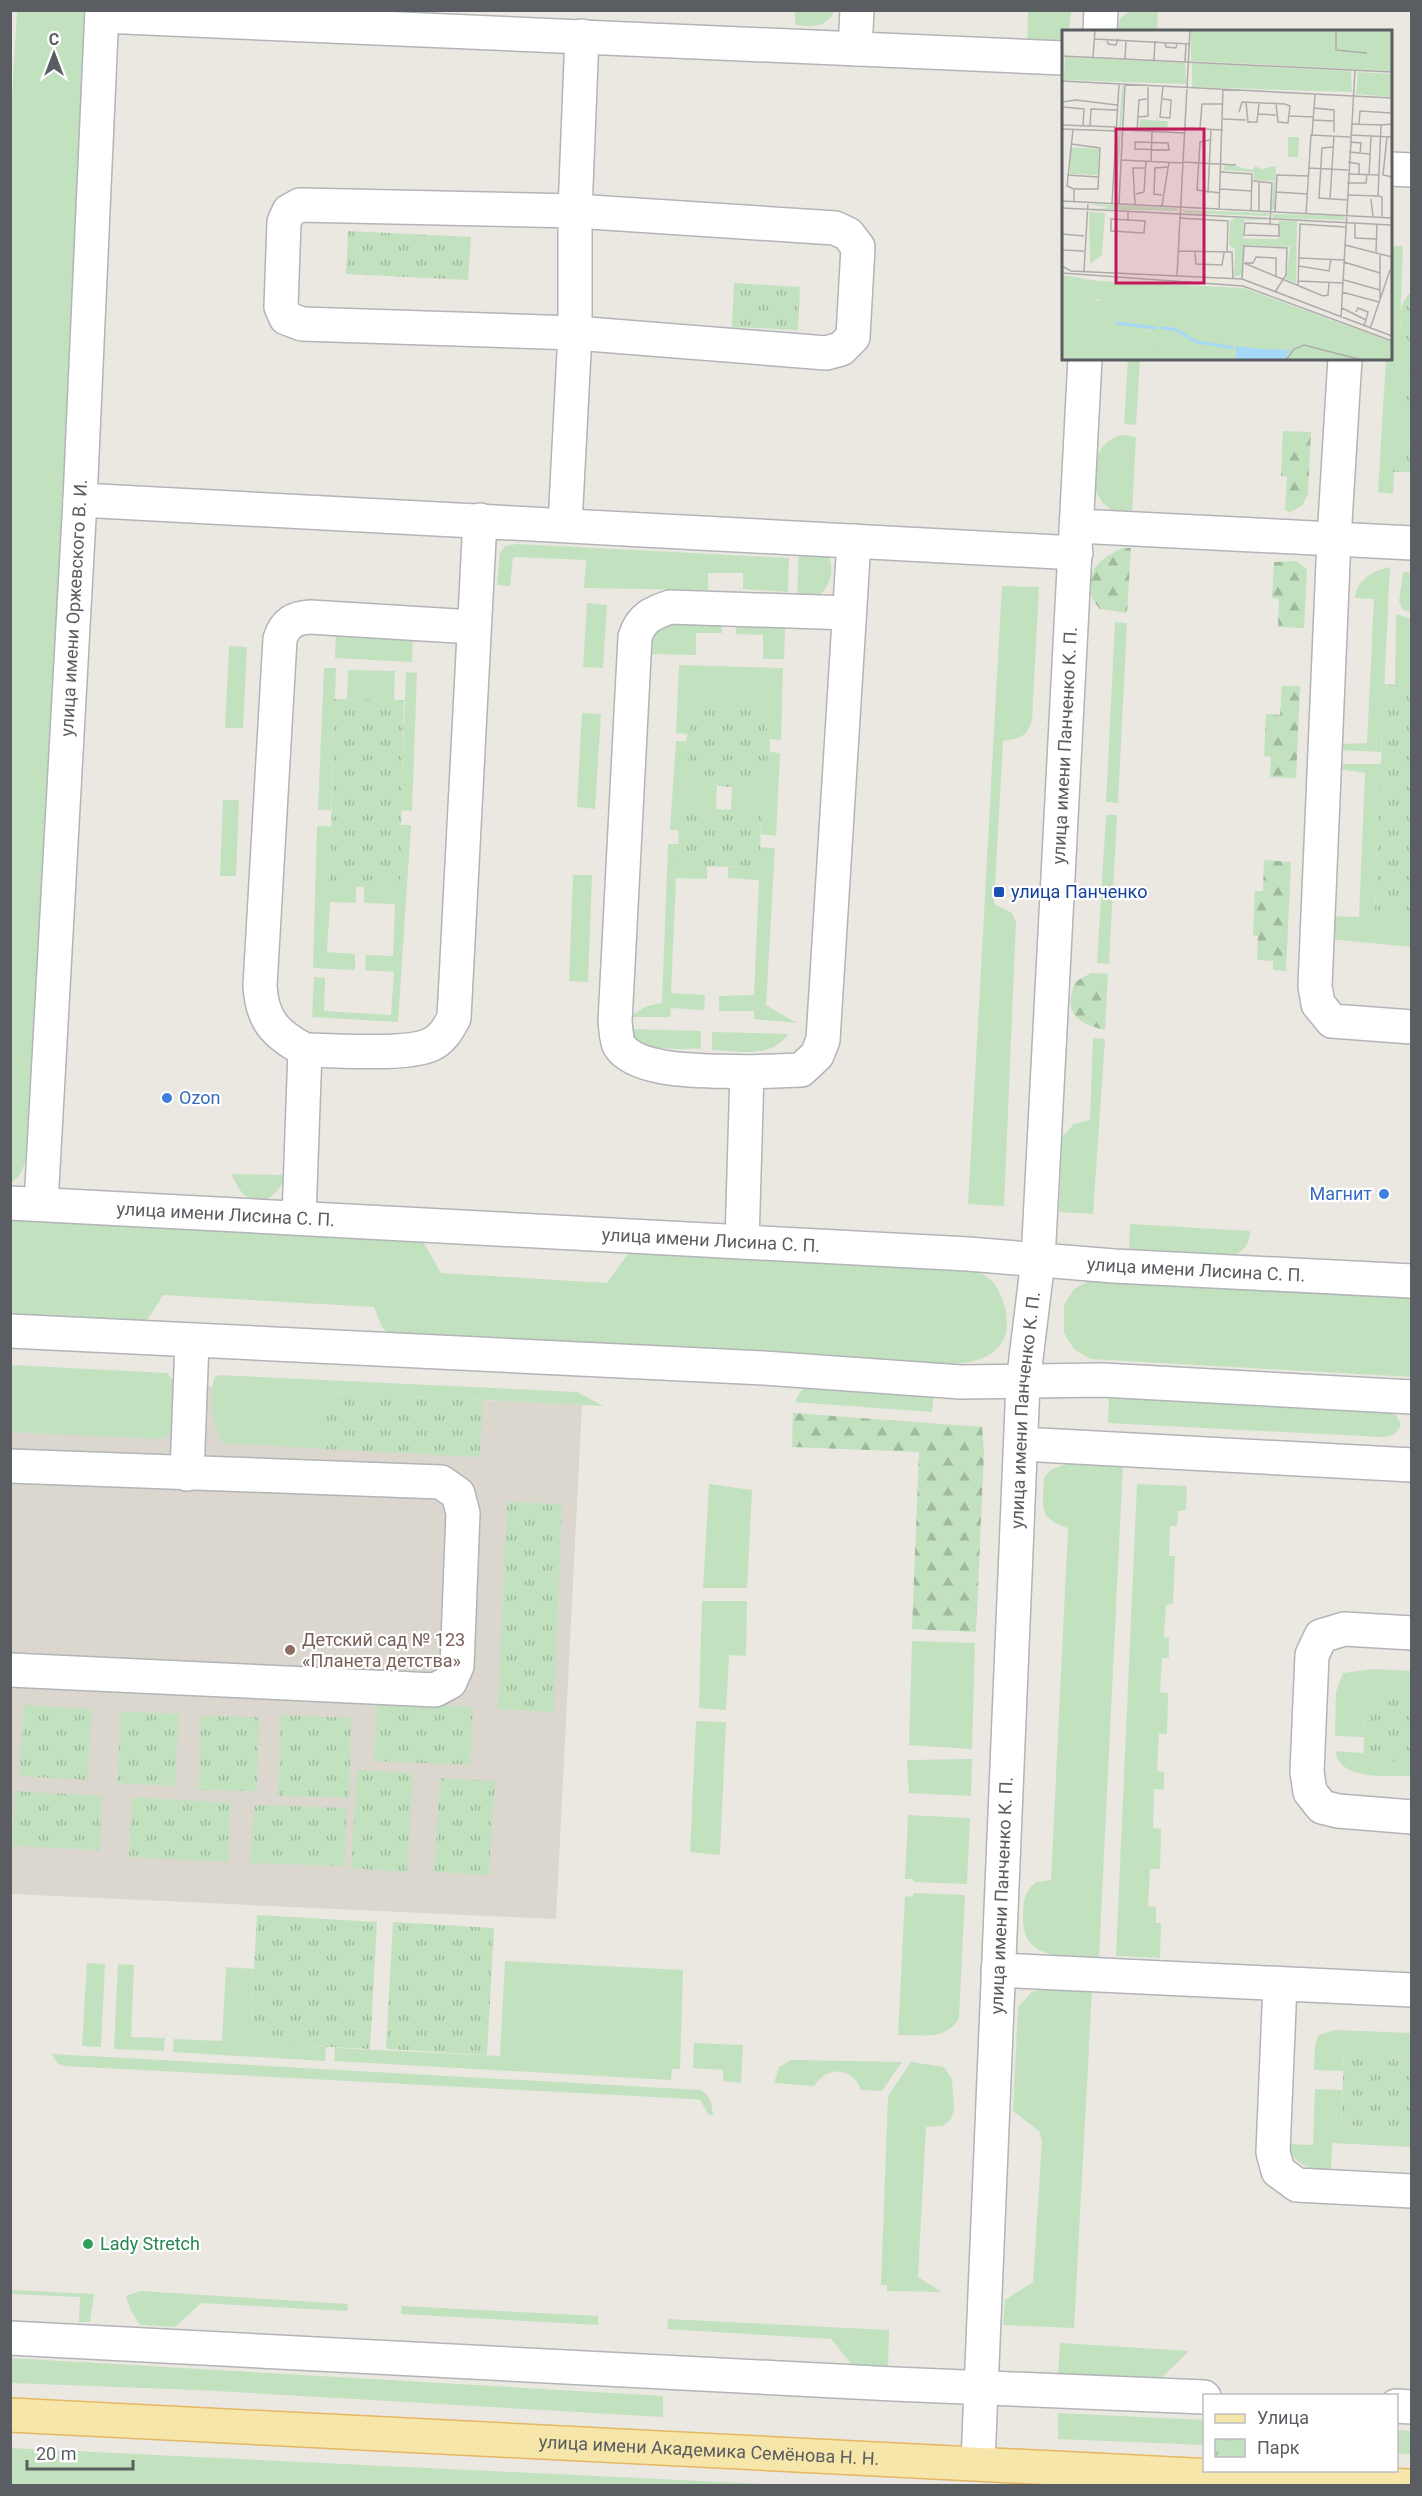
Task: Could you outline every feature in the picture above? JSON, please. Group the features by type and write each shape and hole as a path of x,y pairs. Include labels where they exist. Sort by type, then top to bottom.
{"main road":[{"name":"улица имени Академика Семёнова Н. Н.","path":"10,2415 978,2462 1409,2486"}],"street":[{"path":"855,49 857,10"},
{"path":"1100,30 1101,10"},
{"path":"102,13 333,18 582,36 1062,58"},
{"name":"улица имени Оржевского В. И.","path":"26,1204 80,500 102,13"},
{"path":"565,525 575,333 575,211 582,36"},
{"path":"1392,169 1412,171"},
{"path":"300,205 575,211 835,228 848,234 858,247 853,337 841,349 826,353 575,333 302,324 286,318 281,306 284,222 289,212 300,205"},
{"name":"улица имени Панченко К. П.","path":"978,2462 1023,1383 1038,1260 1077,539 1084,360"},
{"path":"1345,360 1334,539 1315,986 1318,1004 1332,1021 1412,1027"},
{"path":"80,500 854,541 1334,539 1412,543"},
{"path":"473,627 310,617 297,618 283,628 279,651 261,1008 272,1026 287,1040 305,1050 405,1050 430,1045 446,1034 454,1018 480,520"},
{"path":"849,613 670,607 654,612 640,623 635,637 615,1022 619,1045 633,1058 654,1066 747,1072 801,1070 817,1055 823,1040 854,541"},
{"path":"298,1217 305,1050"},
{"path":"742,1242 747,1072"},
{"name":"улица имени Лисина С. П.","path":"26,1204 298,1217 1412,1281"},
{"path":"10,1331 764,1368 961,1382 1023,1383 1102,1380 1412,1397"},
{"path":"187,1474 192,1341"},
{"path":"1021,1444 1412,1465"},
{"path":"10,1466 441,1482 458,1494 463,1513 457,1666 450,1682 435,1690 10,1670"},
{"path":"1412,1633 1344,1629 1321,1636 1312,1655 1306,1772 1310,1792 1322,1807 1338,1811 1412,1817"},
{"path":"998,1970 1412,1990"},
{"path":"1280,1984 1272,2152 1278,2171 1297,2186 1412,2191"},
{"path":"10,2338 981,2388 1203,2397"}],"shaded area":[{"name":"Детский сад № 123 «Планета детства»","path":"11,1377 582,1405 556,1919 11,1894"}],"green space":[{"path":"795,10 834,11 823,24 807,26 795,25"},
{"path":"1130,10 1158,11 1157,30 1117,30 1120,19"},
{"path":"17,11 89,11 28,1151 20,1173 11,1183 10,130"},
{"path":"1028,11 1071,11 1069,30 1062,30 1062,38 1053,43 1027,46"},
{"path":"348,231 471,237 468,280 346,274"},
{"path":"1392,246 1403,246 1400,325 1411,344 1412,368 1408,370 1411,440 1395,457 1393,494 1378,492 1386,360 1392,360"},
{"path":"734,283 800,287 798,330 732,327"},
{"path":"1411,292 1411,344 1401,325 1400,311"},
{"path":"1128,360 1140,360 1136,425 1124,424"},
{"path":"1411,368 1411,421 1401,409 1398,387 1400,380"},
{"path":"1283,431 1311,432 1308,494 1302,506 1290,512 1285,510 1287,477 1281,476"},
{"path":"1123,435 1136,437 1132,513 1117,513 1105,505 1099,497 1093,479 1096,459 1100,451 1106,443"},
{"path":"1411,440 1411,472 1393,472 1395,457"},
{"path":"517,544 789,558 788,592 743,589 743,573 708,573 708,590 584,588 586,560 513,557 510,586 497,585 500,553 505,546"},
{"path":"799,546 823,551 830,560 831,573 828,585 820,594 797,601"},
{"path":"1123,548 1131,548 1127,613 1100,609 1090,590 1089,581 1092,573 1104,559"},
{"path":"1296,561 1307,569 1304,628 1278,627 1279,599 1272,598 1274,562"},
{"path":"1390,567 1381,752 1340,750 1340,744 1367,743 1374,599 1355,598 1356,592 1367,577"},
{"path":"1403,572 1411,572 1411,612 1403,610 1399,601"},
{"path":"1002,586 1039,587 1032,720 1025,734 1003,741 994,904 1012,913 1016,922 1004,1206 968,1204"},
{"path":"587,603 607,605 603,668 583,667"},
{"path":"1396,614 1411,619 1412,686 1395,685"},
{"path":"1115,622 1127,623 1118,803 1106,802"},
{"path":"670,624 722,626 722,633 696,633 696,655 651,654 653,631"},
{"path":"736,626 785,627 784,659 763,659 763,635 736,634"},
{"path":"336,627 413,631 412,662 335,658"},
{"path":"229,646 247,647 243,728 225,728"},
{"path":"679,665 783,668 781,740 770,739 766,727 690,727 689,734 676,733"},
{"path":"324,668 336,668 331,810 318,810"},
{"path":"348,670 395,671 394,700 347,699"},
{"path":"406,672 417,673 412,811 401,810"},
{"path":"1384,684 1411,686 1411,914 1375,913"},
{"path":"1282,686 1300,686 1296,778 1270,777 1271,757 1264,756 1266,714 1280,715"},
{"path":"334,699 404,700 400,888 330,886"},
{"path":"728,703 744,706 763,722 770,745 767,761 751,780 728,787 712,784 693,768 686,745 689,729 705,710"},
{"path":"582,713 601,714 595,809 577,807"},
{"path":"676,741 686,741 689,756 696,768 717,786 716,810 680,809 679,830 670,830"},
{"path":"770,752 780,753 776,836 761,834 761,810 731,810 732,787 755,775 764,765"},
{"path":"1339,764 1381,764 1375,912 1411,914 1411,947 1330,939 1332,916 1359,917 1365,773 1339,769"},
{"path":"223,800 239,800 236,876 220,876"},
{"path":"679,809 761,810 760,867 678,866"},
{"path":"1106,815 1117,815 1109,964 1097,963"},
{"path":"401,825 411,825 398,1022 312,1017 314,977 325,978 324,1011 391,1015 394,972 365,970 366,955 393,956 395,904 364,903 364,886 400,887"},
{"path":"317,826 331,826 330,886 356,886 356,903 330,902 327,952 355,954 355,970 313,968"},
{"path":"668,844 679,844 678,866 707,866 707,879 676,878 671,993 705,995 704,1010 671,1008 670,1017 628,1017 647,1006 662,1003"},
{"path":"760,847 775,848 766,1005 797,1023 754,1019 754,1011 719,1011 719,996 754,995 759,880 728,878 728,867 760,867"},
{"path":"1264,860 1291,862 1286,971 1273,970 1273,961 1257,960 1258,936 1253,935 1255,891 1263,891"},
{"path":"573,875 592,875 588,982 569,981"},
{"path":"1091,973 1108,974 1105,1030 1086,1024 1075,1015 1072,1009 1075,982"},
{"path":"627,1029 701,1031 701,1049 670,1049 650,1046 641,1043"},
{"path":"712,1032 788,1034 773,1047 754,1052 743,1052 712,1050"},
{"path":"1093,1038 1105,1039 1093,1214 1059,1212 1062,1137 1074,1124 1090,1120"},
{"path":"231,1174 285,1175 277,1192 261,1201 246,1196"},
{"path":"11,1216 421,1238 441,1273 607,1283 633,1247 978,1271 993,1282 997,1288 1004,1304 1007,1321 1005,1337 989,1355 965,1363 941,1364 389,1334 382,1327 374,1307 163,1295 148,1319 136,1322 11,1316"},
{"path":"1130,1224 1250,1231 1245,1247 1230,1257 1129,1253"},
{"path":"1092,1279 1411,1296 1411,1377 1090,1359 1074,1349 1064,1333 1064,1305 1074,1289"},
{"path":"10,1365 167,1373 176,1384 170,1430 167,1436 161,1439 11,1432"},
{"path":"219,1375 577,1392 603,1406 329,1392 325,1449 222,1443 211,1402 212,1385 215,1377"},
{"path":"808,1386 934,1393 932,1412 795,1402 800,1392"},
{"path":"328,1392 483,1400 480,1457 325,1449"},
{"path":"1109,1395 1394,1412 1401,1424 1394,1434 1382,1437 1108,1423"},
{"path":"793,1413 982,1427 984,1452 976,1632 912,1629 919,1452 792,1447"},
{"path":"1071,1462 1123,1464 1099,1958 1059,1955 1037,1948 1029,1941 1024,1930 1023,1914 1024,1900 1029,1889 1037,1882 1051,1880 1068,1528 1051,1520 1044,1510 1044,1477 1051,1470"},
{"path":"709,1484 752,1490 747,1588 703,1588"},
{"path":"1137,1484 1187,1486 1186,1510 1178,1511 1177,1526 1170,1526 1169,1556 1175,1556 1173,1604 1166,1605 1164,1637 1169,1638 1169,1658 1162,1658 1160,1692 1168,1693 1167,1734 1159,1734 1157,1771 1164,1772 1164,1790 1154,1789 1153,1828 1161,1829 1160,1869 1150,1869 1148,1906 1156,1907 1156,1923 1161,1923 1160,1958 1116,1956"},
{"path":"507,1502 562,1504 554,1712 498,1709"},
{"path":"702,1601 747,1601 746,1656 729,1655 726,1710 699,1708"},
{"path":"912,1641 975,1643 972,1749 909,1745"},
{"path":"1374,1669 1411,1671 1411,1693 1366,1691 1364,1737 1335,1736 1336,1692 1343,1673"},
{"path":"1366,1691 1411,1693 1411,1762 1363,1759"},
{"path":"377,1703 473,1707 470,1765 374,1761"},
{"path":"24,1705 92,1709 87,1780 19,1776"},
{"path":"121,1711 179,1714 175,1786 117,1783"},
{"path":"281,1715 351,1718 349,1798 278,1796"},
{"path":"201,1716 259,1717 257,1791 199,1790"},
{"path":"696,1721 726,1722 720,1855 690,1852"},
{"path":"1335,1751 1363,1753 1363,1759 1411,1762 1411,1776 1378,1776 1355,1772 1346,1768 1339,1761"},
{"path":"972,1759 971,1796 909,1793 907,1760"},
{"path":"357,1770 413,1773 407,1872 351,1868"},
{"path":"440,1778 495,1781 489,1875 434,1872"},
{"path":"15,1791 102,1796 100,1850 13,1846"},
{"path":"132,1797 231,1803 228,1862 129,1857"},
{"path":"255,1805 347,1808 344,1866 249,1863"},
{"path":"908,1815 970,1818 967,1884 914,1882 913,1879 905,1879"},
{"path":"913,1893 965,1895 959,2018 947,2030 924,2036 898,2035 905,1896 913,1897"},
{"path":"257,1915 377,1922 370,2049 250,2043"},
{"path":"393,1922 494,1928 487,2055 386,2049"},
{"path":"505,1961 683,1970 680,2069 672,2069 671,2080 334,2061 335,2048 500,2056"},
{"path":"87,1963 105,1964 101,2047 82,2046"},
{"path":"118,1964 134,1965 131,2037 165,2038 164,2051 114,2049"},
{"path":"226,1967 254,1969 250,2043 326,2047 325,2061 173,2052 174,2039 222,2041"},
{"path":"1042,1989 1092,1989 1074,2328 1003,2325 1005,2300 1033,2282 1042,2142 1040,2132 1013,2111 1018,2007 1032,1992"},
{"path":"1335,2030 1411,2033 1411,2057 1344,2054 1343,2071 1314,2070 1315,2044 1319,2035"},
{"path":"694,2043 743,2045 741,2083 723,2081 723,2070 693,2068"},
{"path":"52,2054 700,2090 709,2097 713,2115 709,2115 700,2100 692,2099 65,2066 58,2064"},
{"path":"1344,2054 1411,2057 1411,2130 1341,2127"},
{"path":"791,2060 902,2062 882,2091 861,2090 852,2077 839,2071 819,2079 814,2086 774,2083 779,2067"},
{"path":"911,2062 944,2067 952,2079 954,2110 951,2119 943,2126 926,2127 918,2277 942,2292 887,2291 887,2285 881,2285 888,2096"},
{"path":"1315,2089 1342,2090 1341,2127 1411,2130 1411,2147 1332,2143 1331,2173 1299,2162 1287,2144 1313,2145"},
{"path":"11,2290 94,2294 90,2322 79,2322 80,2297 11,2294"},
{"path":"140,2291 348,2304 347,2311 201,2303 175,2327 140,2325 130,2309 126,2296"},
{"path":"402,2306 598,2316 598,2325 401,2314"},
{"path":"668,2319 889,2330 888,2367 853,2366 831,2339 667,2329"},
{"path":"1060,2343 1189,2351 1159,2380 1058,2376"},
{"path":"10,2358 663,2396 663,2417 198,2390 11,2383"},
{"path":"1058,2413 1203,2420 1203,2445 1058,2439"},
{"path":"1398,2430 1411,2431 1411,2454 1398,2454"},
{"path":"10,2448 784,2485 11,2486"}],"place":[{"name":"улица Панченко","path":"999,892"},
{"name":"Ozon","path":"167,1098"},
{"name":"Магнит","path":"1384,1194"},
{"name":"Детский сад № 123 «Планета детства»","path":"290,1650"},
{"name":"Lady Stretch","path":"88,2244"}]}
